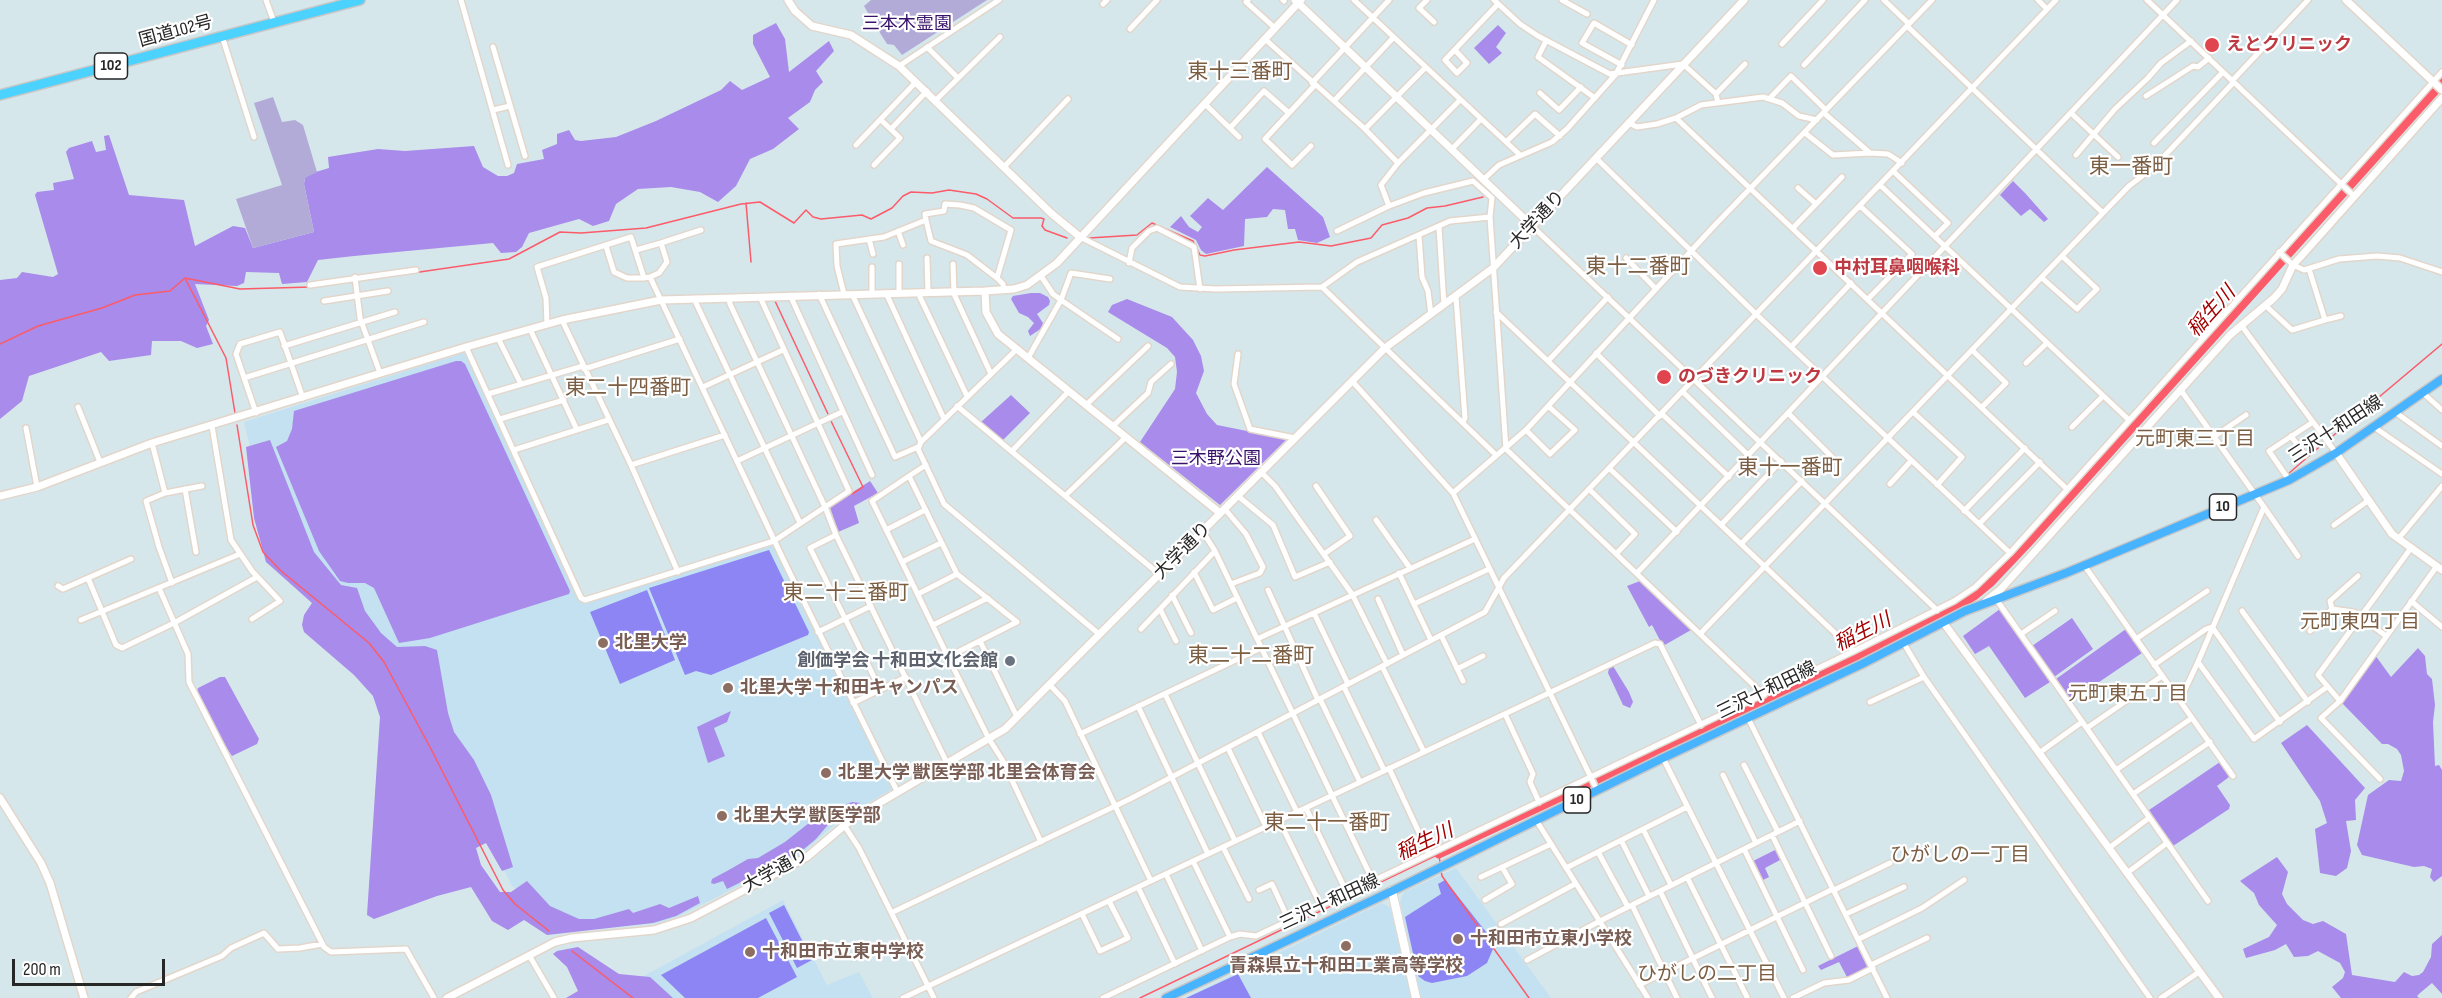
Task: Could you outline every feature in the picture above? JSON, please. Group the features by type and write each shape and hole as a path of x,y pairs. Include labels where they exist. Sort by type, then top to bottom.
{"highway":[{"name":"国道102号","path":"0,95 356,0"}],"main road":[{"name":"三沢十和田線","path":"1168,998 1392,891 1596,788 1748,718 1986,601 2084,565 2289,480 2336,453 2442,379"},
{"path":"1392,891 1416,998"}],"street":[{"path":"266,0 274,22"},
{"path":"461,0 508,165"},
{"path":"788,0 795,11 812,26 860,39 898,66 927,91 1052,214 1080,237 1180,286 1200,289 1322,287 1357,262 1450,221 1490,217"},
{"path":"898,66 999,0"},
{"path":"1130,29 1157,0"},
{"path":"1248,0 1246,2 1275,28"},
{"path":"1354,0 1520,155"},
{"path":"1311,146 1292,165 1265,139 1389,0"},
{"path":"1427,0 1419,8 1434,22"},
{"path":"1562,0 1587,14"},
{"path":"1484,179 1499,165 1560,136 1616,74 1654,0"},
{"name":"大学通り","path":"447,998 555,942 572,938 654,930 674,925 807,857 844,825 897,791 989,740 1017,717 1385,348 1493,268 1744,0"},
{"path":"1782,44 1823,0"},
{"path":"1804,65 1865,0"},
{"path":"1884,0 2103,213"},
{"path":"1452,492 1526,430 1692,250 1932,0"},
{"path":"2038,0 2047,9"},
{"path":"892,912 1115,807 1485,612 1504,578 2056,0"},
{"path":"2147,0 2353,195"},
{"path":"1637,573 2177,0"},
{"path":"1701,634 2129,186 2154,167 2308,0"},
{"path":"2346,0 2442,90"},
{"path":"0,496 37,487 152,443 562,320 661,300 985,291 1028,285 1041,276 1080,237 1298,1 1937,610"},
{"path":"1455,50 1496,2 1520,24 1546,41 1610,74 1683,64 1716,94 1718,103"},
{"path":"1622,65 1582,43 1594,23 1632,45"},
{"path":"222,36 254,137"},
{"path":"936,100 1000,37"},
{"path":"1334,101 1393,38"},
{"path":"1265,39 1365,129 1398,163"},
{"path":"1546,41 1538,57 1594,98"},
{"path":"2076,155 2115,109 2161,63 2191,41"},
{"path":"493,47 525,156"},
{"path":"927,47 957,77"},
{"path":"2145,96 2193,66 2198,67 2209,58"},
{"path":"1716,94 1745,64"},
{"path":"1365,129 1425,68"},
{"path":"2154,143 2223,72"},
{"path":"1103,998 1230,937 1240,934 1256,936 1321,906 1764,695 1937,610 1975,587 2010,553 2281,254 2442,72"},
{"path":"1770,98 1791,76 1870,153"},
{"path":"856,145 916,82"},
{"path":"1540,93 1559,110 1581,87"},
{"path":"891,129 927,91"},
{"path":"1230,128 1264,91 1289,113"},
{"path":"1629,123 1637,127 1657,124 1677,118 1701,105 1762,97 1782,103 1799,116 1817,120"},
{"name":"10","path":"1986,601 2001,589 2180,389 2241,325 2266,306 2282,289 2291,263 2442,98"},
{"path":"1004,167 1068,99"},
{"path":"1389,206 1381,185 1398,163 1460,100"},
{"path":"1205,104 1239,136"},
{"path":"494,110 510,106"},
{"path":"2071,113 2118,157"},
{"path":"1506,142 1535,114 1560,136"},
{"path":"1677,118 2067,489"},
{"path":"1452,149 1481,119"},
{"path":"874,165 900,138 880,120"},
{"path":"1805,132 1833,155 1888,154 1902,163"},
{"path":"1596,158 1757,315 2010,553"},
{"path":"1893,171 1948,223 1935,236"},
{"path":"1793,228 1842,177"},
{"path":"1337,231 1389,206 1424,193 1473,181 1492,198 1490,217 1506,449 1764,695"},
{"path":"1880,185 2129,420"},
{"path":"1798,188 1816,204"},
{"path":"997,278 1011,230 974,208 960,205 945,204 944,211 925,214 931,241 967,255 997,278 1003,284 1004,290"},
{"path":"1860,206 1912,254 1868,299"},
{"path":"844,294 837,266 836,244 869,239 926,220"},
{"path":"1439,226 1444,305"},
{"path":"1129,263 1132,248 1149,231 1157,228 1194,247 1200,289"},
{"path":"636,250 701,230"},
{"path":"898,231 903,245"},
{"path":"1419,236 1422,277 1428,291 1431,315"},
{"path":"547,324 546,298 537,267 631,237 647,278 661,300 818,632 897,791"},
{"path":"869,239 873,254"},
{"path":"606,246 614,272 627,278 647,278 659,273 667,262 661,243"},
{"path":"2281,254 2299,269 2309,269 2321,263 2339,259 2377,256 2400,258 2442,272"},
{"path":"2042,278 2077,309 2097,289 2062,256"},
{"path":"927,258 924,292 920,297 967,396"},
{"path":"1626,258 1656,289"},
{"path":"899,264 899,292"},
{"path":"953,264 954,291 991,374"},
{"path":"872,267 872,293"},
{"path":"2309,269 2325,320"},
{"path":"310,285 416,270"},
{"path":"1028,358 1061,300 1071,273 1110,279"},
{"path":"1041,276 1053,294 1118,339"},
{"path":"355,280 361,322 380,373"},
{"path":"1791,347 1851,283"},
{"path":"1322,287 1496,455"},
{"path":"324,301 388,291"},
{"path":"985,291 989,321 998,334 1222,511 1246,534 1263,567 1260,573 1231,584"},
{"path":"886,293 944,419"},
{"path":"819,294 895,456 919,444 1017,349"},
{"path":"852,294 944,504 1099,634"},
{"path":"790,295 872,475"},
{"path":"466,347 583,600 774,540 849,492 760,297"},
{"path":"1456,297 1465,418 1462,422"},
{"path":"1548,361 1608,297"},
{"path":"696,298 696,303 800,523"},
{"path":"729,298 836,535 947,763"},
{"path":"2266,306 2292,330 2341,316"},
{"path":"284,346 395,312"},
{"path":"1496,312 1854,651"},
{"path":"562,320 631,465 678,572"},
{"path":"244,378 424,322"},
{"path":"2241,325 2336,453 2388,528 2439,568 2411,601 2340,701 2313,723"},
{"path":"530,329 577,430"},
{"path":"256,413 236,354 240,344 280,332 303,398"},
{"path":"498,338 520,384"},
{"path":"488,394 680,339"},
{"path":"2026,363 2047,343"},
{"path":"1086,405 1148,346"},
{"path":"703,387 783,350"},
{"path":"1972,350 2006,383 1982,407"},
{"path":"1596,353 1729,477"},
{"path":"1238,354 1234,384 1250,429 1295,438"},
{"path":"1113,426 1148,393 1151,382 1171,364"},
{"path":"1352,381 1452,492 1596,788"},
{"path":"2180,389 2298,556"},
{"path":"1012,451 1069,391"},
{"path":"1683,392 1749,456"},
{"path":"2422,393 2442,410"},
{"path":"2072,427 2103,396"},
{"path":"500,419 564,400"},
{"path":"78,406 100,462"},
{"path":"957,406 1159,574"},
{"path":"1526,430 1551,454 1575,430 1548,406"},
{"path":"737,461 842,412"},
{"path":"1913,412 1962,457 1937,484"},
{"path":"2395,412 2442,446"},
{"path":"1789,414 1837,462"},
{"path":"2215,436 2246,415"},
{"path":"514,450 608,420"},
{"path":"2289,480 2269,451 2313,422"},
{"path":"212,426 231,540 257,577 280,601 252,619"},
{"path":"2374,427 2442,474"},
{"path":"26,428 37,487"},
{"path":"631,465 725,435"},
{"path":"2291,436 2305,455"},
{"path":"1065,496 1126,437"},
{"path":"152,443 165,493"},
{"path":"1964,511 2025,448"},
{"path":"1721,525 1781,461"},
{"path":"1890,484 1911,461"},
{"path":"1979,524 2040,462"},
{"path":"926,465 872,501 989,740 1003,761 1041,842"},
{"path":"1610,469 1677,532"},
{"path":"1261,472 1275,486 1352,594 1424,752"},
{"path":"909,476 957,574 1017,622 948,657"},
{"path":"1741,544 1802,481"},
{"path":"172,583 146,501 165,493 202,486"},
{"path":"1316,486 1350,536 1324,554"},
{"path":"2399,538 2442,486"},
{"path":"184,489 196,552"},
{"path":"1590,490 1635,534 1616,554"},
{"path":"1238,496 1273,525 1295,577 1330,562"},
{"path":"2334,525 2369,500"},
{"path":"2180,700 2264,507"},
{"path":"886,530 925,510"},
{"path":"1376,520 1410,568"},
{"path":"1203,532 1215,551 1373,880"},
{"path":"836,535 810,548 880,689"},
{"path":"1257,639 1475,539"},
{"path":"902,562 941,543"},
{"path":"2340,701 2318,675 2411,548"},
{"path":"1141,629 1215,551"},
{"path":"81,620 240,554"},
{"path":"58,586 63,589 131,559"},
{"path":"2084,565 2234,776"},
{"path":"1414,604 1489,568"},
{"path":"1194,572 1213,610 1237,598"},
{"path":"1399,573 1431,640"},
{"path":"918,594 957,574"},
{"path":"2332,609 2330,601 2358,576"},
{"path":"88,578 118,647 122,648 174,623 257,577"},
{"path":"159,588 188,654 189,682 322,944 327,951 331,952 406,950 434,998"},
{"path":"1268,590 1360,782"},
{"path":"2136,639 2206,591"},
{"path":"1172,595 1191,633"},
{"path":"933,625 988,598"},
{"path":"1378,599 1403,655"},
{"path":"1996,599 2208,900"},
{"path":"2411,601 2442,627"},
{"path":"818,632 871,606"},
{"path":"1160,609 1176,641"},
{"path":"2332,609 2354,612 2385,636"},
{"path":"2310,631 2332,609"},
{"path":"2021,634 2055,610"},
{"path":"2242,611 2308,702"},
{"path":"1314,613 1346,686 1429,854"},
{"path":"1943,622 2219,998"},
{"path":"2154,665 2212,627"},
{"path":"2212,627 2280,722"},
{"path":"1441,635 1463,681"},
{"path":"980,641 1017,717"},
{"path":"1903,642 1924,677 2150,998"},
{"path":"903,998 1658,643 1701,725"},
{"path":"1080,734 1261,648"},
{"path":"1457,669 1483,656"},
{"path":"2198,662 2254,739 2327,687"},
{"path":"2039,753 2162,676"},
{"path":"853,703 906,677"},
{"path":"1870,702 1924,677"},
{"path":"1049,684 1065,701 1151,881"},
{"path":"1165,694 1235,841"},
{"path":"1138,706 1208,854"},
{"path":"1505,714 1533,774 1530,782 1539,802"},
{"path":"1748,718 1887,998"},
{"path":"2116,770 2192,718"},
{"path":"2321,718 2379,779"},
{"path":"1258,732 1297,812"},
{"path":"2133,794 2210,742"},
{"path":"1228,748 1266,826"},
{"path":"1663,758 1784,998"},
{"path":"1744,765 1831,956"},
{"path":"1723,775 1756,843"},
{"path":"0,798 42,863 84,998"},
{"path":"1566,868 1687,807"},
{"path":"1306,808 1347,893"},
{"path":"2109,848 2149,818"},
{"path":"1279,820 1321,906"},
{"path":"1536,820 1648,998"},
{"path":"1527,960 1800,821"},
{"path":"844,825 853,837 934,998"},
{"path":"1643,829 1671,885"},
{"path":"1621,840 1649,896"},
{"path":"2127,873 2167,843"},
{"path":"1481,877 1551,844"},
{"path":"1223,847 1249,899"},
{"path":"1744,849 1803,970"},
{"path":"1599,852 1630,906 1677,998"},
{"path":"1193,861 1230,937"},
{"path":"1639,985 1890,863"},
{"path":"1485,900 1512,884 1502,867"},
{"path":"1166,874 1202,951"},
{"path":"1687,877 1747,997"},
{"path":"1859,939 1922,908 1964,880"},
{"path":"1259,890 1272,884 1289,921"},
{"path":"1501,924 1575,884"},
{"path":"1138,887 1175,964"},
{"path":"1846,914 1904,887"},
{"path":"1660,891 1712,998"},
{"path":"1082,914 1100,951 1128,938 1110,901"},
{"path":"131,998 136,992 222,956 231,948 264,933 278,949 322,944"},
{"path":"1793,998 1824,983 1849,980 1927,938"},
{"path":"529,955 554,998"},
{"path":"2161,998 2199,972"}],"shaded area":[{"name":"北里大学","path":"463,353 468,356 582,603 773,545 892,789 837,822 800,855 679,916 658,923 577,930 534,911 511,884 476,812 366,622 257,477 244,422"},
{"path":"769,550 809,632 808,635 711,675 696,671 685,675 649,588"},
{"path":"647,590 675,660 620,684 590,612"},
{"name":"十和田市立東小学校","path":"1456,868 1551,998 1421,998 1400,902 1404,892"},
{"path":"1445,880 1490,937 1493,949 1487,963 1467,976 1432,983 1418,976 1405,917 1441,894 1438,884"},
{"name":"十和田市立東中学校","path":"783,900 827,985 859,972 873,998 660,998 641,985 644,976"},
{"name":"青森県立十和田工業高等学校","path":"1382,903 1390,907 1412,998 1185,998"},
{"path":"784,905 812,960 797,968 769,913"},
{"path":"766,918 797,977 758,998 685,998 661,975"},
{"path":"1238,974 1251,998 1186,998"}],"green space":[{"name":"三本木霊園","path":"871,0 987,0 902,55 894,45 887,44 864,6"},
{"path":"776,23 785,39 789,72 829,41 834,51 816,71 823,82 815,90 810,102 788,118 799,129 773,149 750,159 736,186 718,202 700,192 671,187 638,189 616,204 609,221 593,226 579,219 529,233 522,247 516,252 501,253 493,243 354,256 318,260 307,282 282,284 279,273 246,272 244,283 237,286 195,284 209,320 206,326 213,344 197,348 181,341 152,341 151,355 109,361 101,352 29,376 22,401 0,419 0,280 17,278 22,272 53,277 58,274 35,195 37,192 54,190 53,183 74,179 66,152 69,148 92,141 96,152 106,150 104,136 109,135 129,195 184,200 195,246 233,226 245,228 253,248 314,232 304,184 305,178 309,174 329,168 328,157 378,149 405,151 474,146 483,167 498,176 507,176 514,173 517,164 544,159 542,150 557,144 557,134 569,130 575,140 581,141 616,137 721,90 730,81 742,90 770,77 753,44 753,35"},
{"path":"1498,25 1506,33 1496,47 1502,53 1489,64 1474,48"},
{"path":"273,97 282,122 295,120 303,125 317,172 305,178 304,184 314,232 253,248 236,199 282,185 254,103"},
{"path":"1267,167 1323,217 1330,237 1317,243 1298,240 1295,229 1288,229 1285,210 1273,209 1267,217 1245,219 1244,246 1206,254 1196,240 1170,227 1181,216 1189,227 1198,232 1202,227 1190,216 1208,198 1223,210"},
{"path":"2013,181 2048,219 2044,222 2030,209 2021,216 2000,195"},
{"path":"1040,293 1048,297 1050,301 1049,305 1037,314 1043,323 1042,328 1030,336 1028,331 1034,323 1019,313 1011,299 1013,296"},
{"name":"三木野公園","path":"1127,299 1172,317 1193,340 1201,356 1204,371 1196,393 1207,414 1217,425 1287,439 1220,505 1140,442 1175,389 1177,372 1175,357 1167,348 1108,312 1112,305"},
{"path":"456,361 465,364 570,591 569,594 430,638 399,643 374,588 365,583 340,581 319,551 276,447 287,441 292,429 294,411"},
{"path":"1011,395 1030,413 1002,441 981,422"},
{"path":"270,440 314,552 341,585 357,588 365,611 381,633 397,647 425,646 437,650 448,713 454,732 474,760 491,795 513,867 502,871 486,843 476,848 481,865 500,892 511,892 527,881 550,906 579,919 594,919 629,909 633,913 660,904 669,908 698,896 700,903 676,916 653,923 547,935 524,920 508,930 492,921 471,887 437,896 374,919 367,915 380,717 373,696 354,675 304,632 302,625 304,615 312,603 266,562 254,518 246,447"},
{"path":"870,481 878,493 854,506 859,523 838,532 830,507"},
{"path":"1640,581 1691,630 1663,646 1652,625 1649,627 1627,586"},
{"path":"2000,609 2050,682 2025,698 1989,646 1975,654 1963,636"},
{"path":"2072,618 2093,649 2054,677 2032,646"},
{"path":"2126,629 2142,653 2071,701 2056,679"},
{"path":"2418,648 2425,656 2427,674 2432,679 2435,705 2433,722 2435,766 2439,765 2442,770 2442,876 2434,882 2430,877 2432,869 2424,866 2414,867 2362,855 2357,845 2368,795 2389,780 2401,781 2404,771 2401,755 2397,749 2388,744 2382,744 2342,703 2375,655 2391,677"},
{"path":"1613,666 1629,692 1633,702 1630,708 1623,705 1608,673 1609,668"},
{"path":"220,677 225,677 259,739 257,744 232,756 197,691 198,688"},
{"path":"731,711 727,722 714,728 725,756 708,763 697,727"},
{"path":"2307,725 2365,788 2355,800 2356,820 2346,821 2351,851 2347,868 2336,876 2320,873 2315,829 2327,823 2320,801 2281,743"},
{"path":"2220,762 2229,777 2217,786 2230,805 2229,809 2173,846 2149,810"},
{"path":"852,802 860,803 832,820 816,839 798,854 727,889 723,881 711,883 712,879 748,859 758,858 785,842 819,815"},
{"path":"1777,849 1782,859 1765,868 1769,877 1763,880 1753,861"},
{"path":"2277,857 2288,872 2282,894 2287,904 2303,920 2313,924 2323,921 2346,934 2352,975 2395,982 2404,972 2412,976 2419,975 2431,957 2432,944 2442,935 2442,994 2432,983 2417,996 2419,998 2341,998 2332,987 2343,978 2345,972 2340,963 2318,951 2308,956 2294,957 2286,944 2275,950 2246,958 2243,949 2269,937 2277,925 2259,905 2254,893 2240,881"},
{"path":"1858,946 1868,968 1847,977 1839,962 1821,970 1818,966"},
{"path":"578,947 619,974 650,977 673,998 566,998 578,991 567,967 553,954 557,951"}],"waterway":[{"name":"稲生川","path":"1439,854 1825,673 1948,612 1974,596 1991,582 2027,544 2442,83"},
{"path":"399,275 509,259 560,232 581,233 646,228 741,204 760,202 794,223 806,210 813,217 821,219 862,215 871,219 892,208 903,196 911,192 932,193 949,190 976,194 1013,218 1044,219 1042,226 1045,230 1067,238"},
{"path":"1089,238 1137,235 1152,223 1193,241 1200,255 1205,256 1299,242 1331,246 1371,238 1382,225 1408,218 1427,208 1483,197"},
{"path":"746,203 751,262"},
{"path":"185,278 226,358 235,413"},
{"path":"0,344 38,326 102,308 135,295 170,291 185,278 240,289 311,287"},
{"path":"775,301 828,414"},
{"path":"2328,440 2442,344"},
{"path":"831,421 863,487 852,494"},
{"path":"237,425 253,525 263,552 280,570 369,643 384,662 503,890 515,904 549,931"},
{"path":"2288,474 2324,443"},
{"name":"稲生川","path":"1140,998 1439,854 1440,863"},
{"path":"1441,871 1442,876 1529,998"},
{"path":"572,951 633,998"}],"place":[{"name":"えとクリニック","path":"2212,45"},
{"name":"中村耳鼻咽喉科","path":"1820,268"},
{"name":"のづきクリニック","path":"1664,377"},
{"name":"北里大学","path":"603,643"},
{"name":"創価学会 十和田文化会館","path":"1010,661"},
{"name":"北里大学 十和田キャンパス","path":"728,688"},
{"name":"北里大学 獣医学部 北里会体育会","path":"826,773"},
{"name":"北里大学 獣医学部","path":"722,816"},
{"name":"十和田市立東小学校","path":"1458,939"},
{"name":"青森県立十和田工業高等学校","path":"1346,946"},
{"name":"十和田市立東中学校","path":"750,952"}],"district":[{"name":"東十三番町","path":"1240,73"},
{"name":"東一番町","path":"2131,168"},
{"name":"東十二番町","path":"1638,268"},
{"name":"東二十四番町","path":"628,389"},
{"name":"元町東三丁目","path":"2195,440"},
{"name":"東十一番町","path":"1790,469"},
{"name":"東二十三番町","path":"846,594"},
{"name":"元町東四丁目","path":"2360,623"},
{"name":"東二十二番町","path":"1251,657"},
{"name":"元町東五丁目","path":"2128,695"},
{"name":"東二十一番町","path":"1327,824"},
{"name":"ひがしの一丁目","path":"1960,856"},
{"name":"ひがしの二丁目","path":"1707,975"}]}
